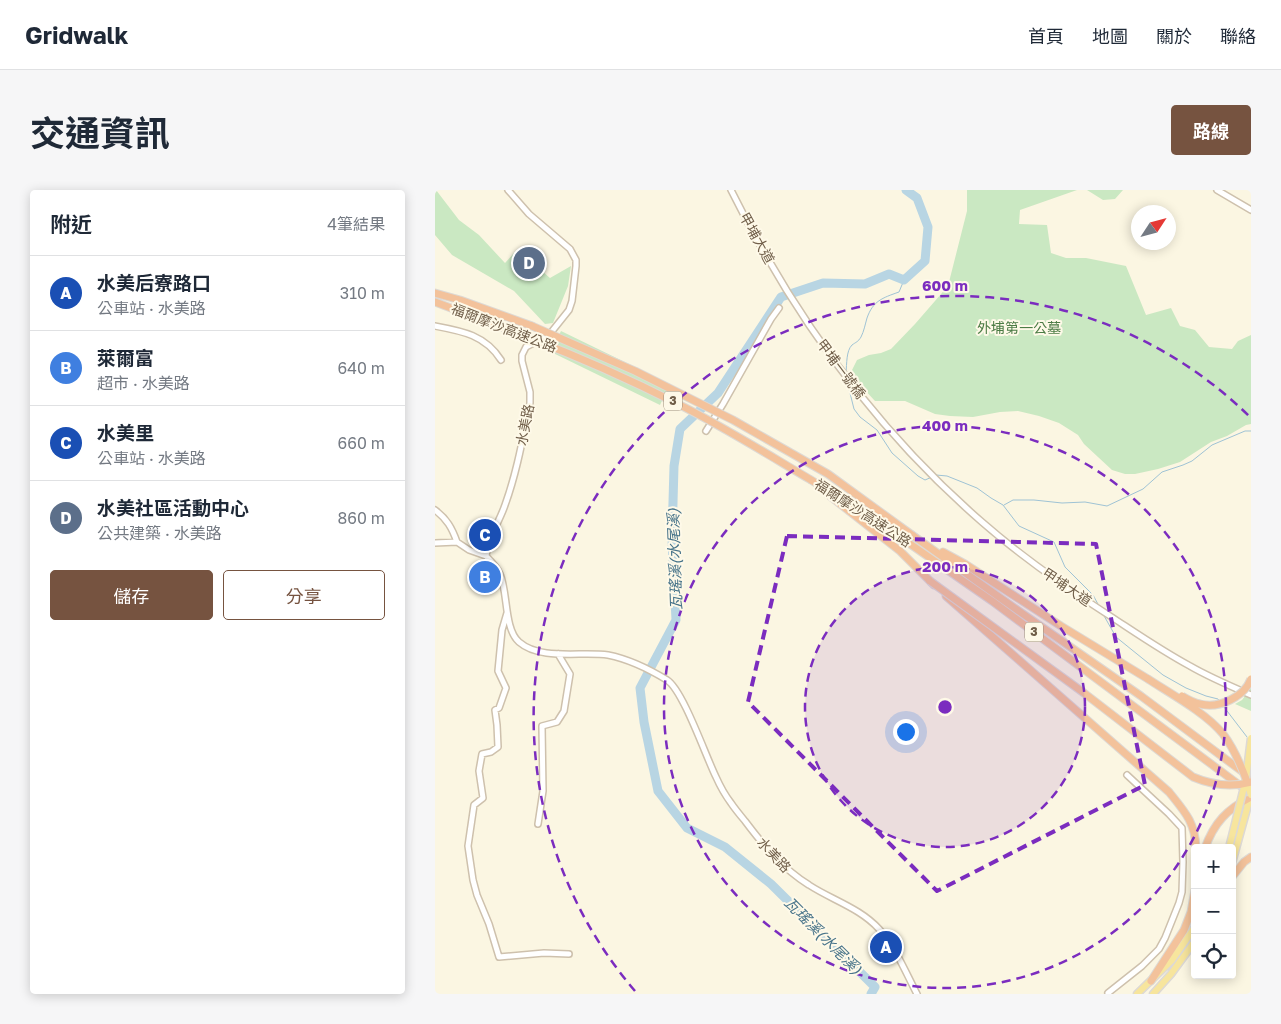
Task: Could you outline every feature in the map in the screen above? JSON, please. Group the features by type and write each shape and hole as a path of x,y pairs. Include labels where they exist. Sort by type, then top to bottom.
{"highway":[{"name":"福爾摩沙高速公路","path":"435,293 532,326 635,371 733,420 827,474 1141,696 1249,780"},
{"name":"福爾摩沙高速公路","path":"435,302 566,352 679,404 811,480 867,514 992,601 1251,795"},
{"path":"811,480 900,551 954,603 1169,792 1190,820 1195,844"},
{"path":"912,535 965,564 1148,679 1211,722 1223,734 1249,780 1244,784 1216,785 1193,776 930,580"},
{"path":"1148,679 1202,705 1222,704 1238,696 1251,679"},
{"path":"1206,844 1217,822 1251,795"},
{"path":"1236,872 1244,862 1251,858"},
{"path":"1151,981 1184,930 1191,912"}],"main road":[{"path":"1236,849 1251,795 1249,780 1251,738"},
{"path":"1230,844 1249,780"},
{"path":"1137,994 1172,960 1191,933"},
{"path":"1153,994 1171,974 1191,946"}],"street":[{"name":"水美路","path":"486,556 487,546 505,506 512,482 529,403 530,392 522,354 526,347 549,335 569,310 577,266 574,254 570,249 529,214 509,190"},
{"name":"甲埔大道","path":"731,190 784,286"},
{"path":"1217,190 1251,210"},
{"name":"甲埔一號橋","path":"784,286 818,338 861,397 906,448"},
{"path":"706,431 779,308"},
{"path":"435,326 469,333 478,337 488,344 501,360"},
{"name":"甲埔大道","path":"906,448 939,483 1043,572 1190,667 1251,695"},
{"path":"435,510 448,522 457,542 469,550 486,556 499,573 513,632 520,643 534,650 558,654 570,674 564,710 557,722 541,726 543,791 539,824"},
{"path":"435,543 457,542"},
{"path":"508,612 502,630 498,672 506,688 499,708 495,710 498,747 491,752 482,754 479,771 483,798 474,805 468,846 473,880 499,957 544,953 569,954"},
{"name":"水美路","path":"558,654 605,655 623,659 669,681 675,687 689,715 716,777 731,803 753,832 794,875 823,893 862,913 879,928 917,994"},
{"path":"1108,993 1159,949 1182,892 1182,828 1127,775"}],"highlighted area":[{"path":"787,536 1096,544 1145,785 937,891 748,702"}],"green space":[{"path":"435,190 459,220 479,235 505,263 514,253 523,266 542,271 550,278 571,266 568,286 553,323 545,324 514,291 452,255 435,235"},
{"name":"外埔第一公墓","path":"967,190 1077,190 1020,210 1019,224 1047,225 1051,253 1066,258 1086,258 1126,266 1146,315 1171,308 1180,326 1195,330 1209,347 1232,349 1238,341 1251,335 1251,424 1211,442 1180,462 1158,469 1125,474 1112,470 1084,444 1078,435 1059,423 1039,416 1018,411 973,417 935,414 905,401 875,401 863,388 854,384 851,372 857,360 891,349 948,286 967,211"},
{"path":"1087,190 1123,190 1115,199 1103,200"},
{"path":"561,331 670,384 660,405 551,352"},
{"path":"1251,688 1251,711 1235,704 1242,700"}],"waterway":[{"name":"瓦瑤溪(水尾溪)","path":"871,994 875,987 771,884 725,847 687,828 658,791 644,722 640,688 676,620 672,539 674,466 680,429 718,393 781,297 823,283 865,284 889,274 904,280 925,261 928,227 917,198 906,190"},
{"path":"846,372 849,351 852,345 861,337 869,312 883,298 899,292 904,280"},
{"path":"847,381 854,409 860,417 877,430 892,453 918,476 925,480 932,477"},
{"path":"1004,505 1013,500 1034,500 1062,503 1085,502 1107,506 1143,489 1162,472 1192,461 1212,445 1245,431 1251,431"},
{"path":"936,475 947,476 977,488 1003,505 1019,526 1054,542 1065,567 1093,595 1099,606"},
{"path":"1103,614 1116,637 1163,675 1186,688 1218,699 1220,702"},
{"path":"1224,707 1247,737"}],"place":[{"name":"水美社區活動中心","path":"529,263"},
{"name":"水美里","path":"485,535"},
{"name":"萊爾富","path":"485,577"},
{"name":"水美后寮路口","path":"886,947"}]}
